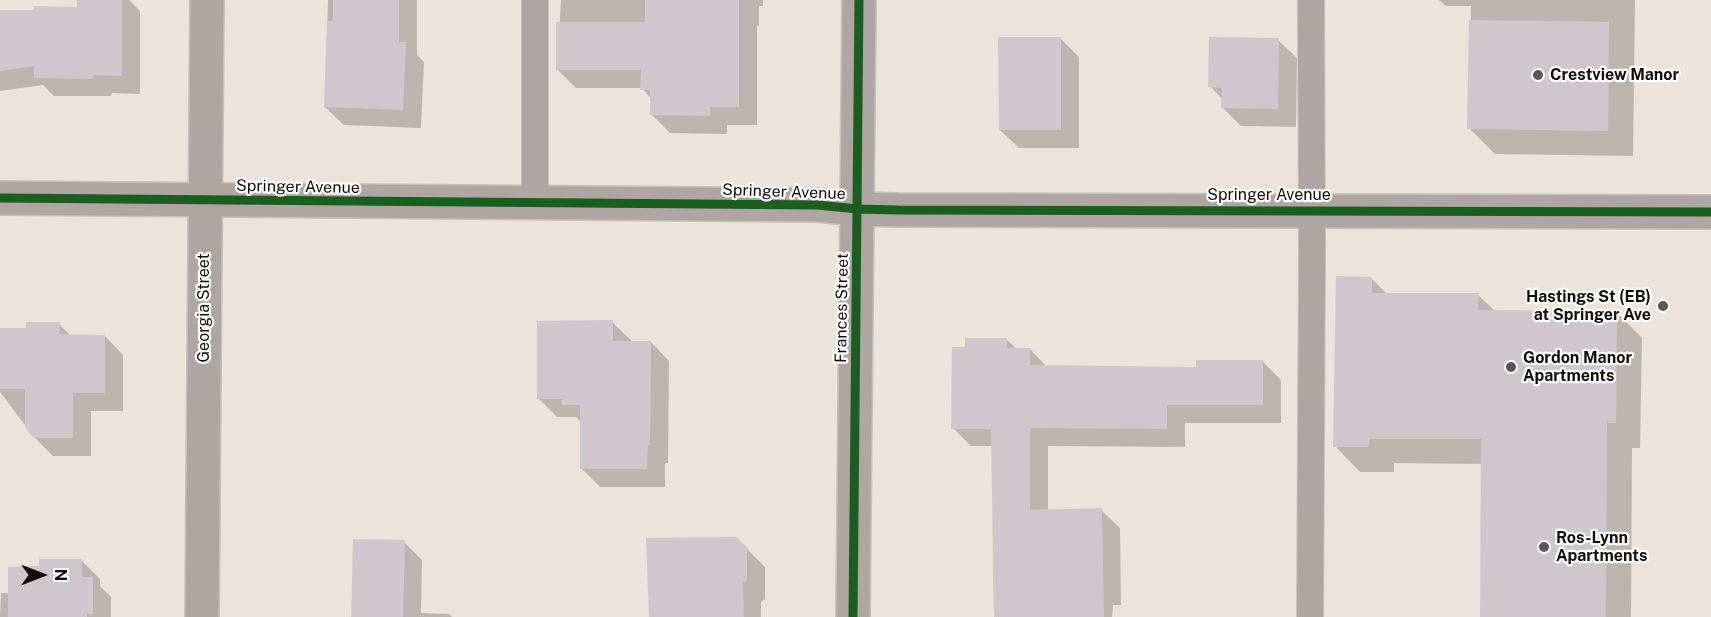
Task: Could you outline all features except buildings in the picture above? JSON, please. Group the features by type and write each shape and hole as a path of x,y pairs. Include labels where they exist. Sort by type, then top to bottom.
{"street":[{"name":"Georgia Street","path":"201,617 207,0"},
{"name":"Frances Street","path":"853,617 859,0"},
{"name":"Springer Avenue","path":"0,198 817,205 858,209 1711,212"}],"lane":[{"path":"535,0 535,204"},
{"path":"1310,617 1311,0"}],"cycle path":[{"path":"853,617 859,0"},
{"path":"0,198 817,205 898,210 1711,212"}],"place":[{"name":"Crestview Manor","path":"1538,75"},
{"name":"Hastings St (EB) at Springer Ave","path":"1663,306"},
{"name":"Gordon Manor Apartments","path":"1511,367"},
{"name":"Ros-Lynn Apartments","path":"1544,547"}]}
